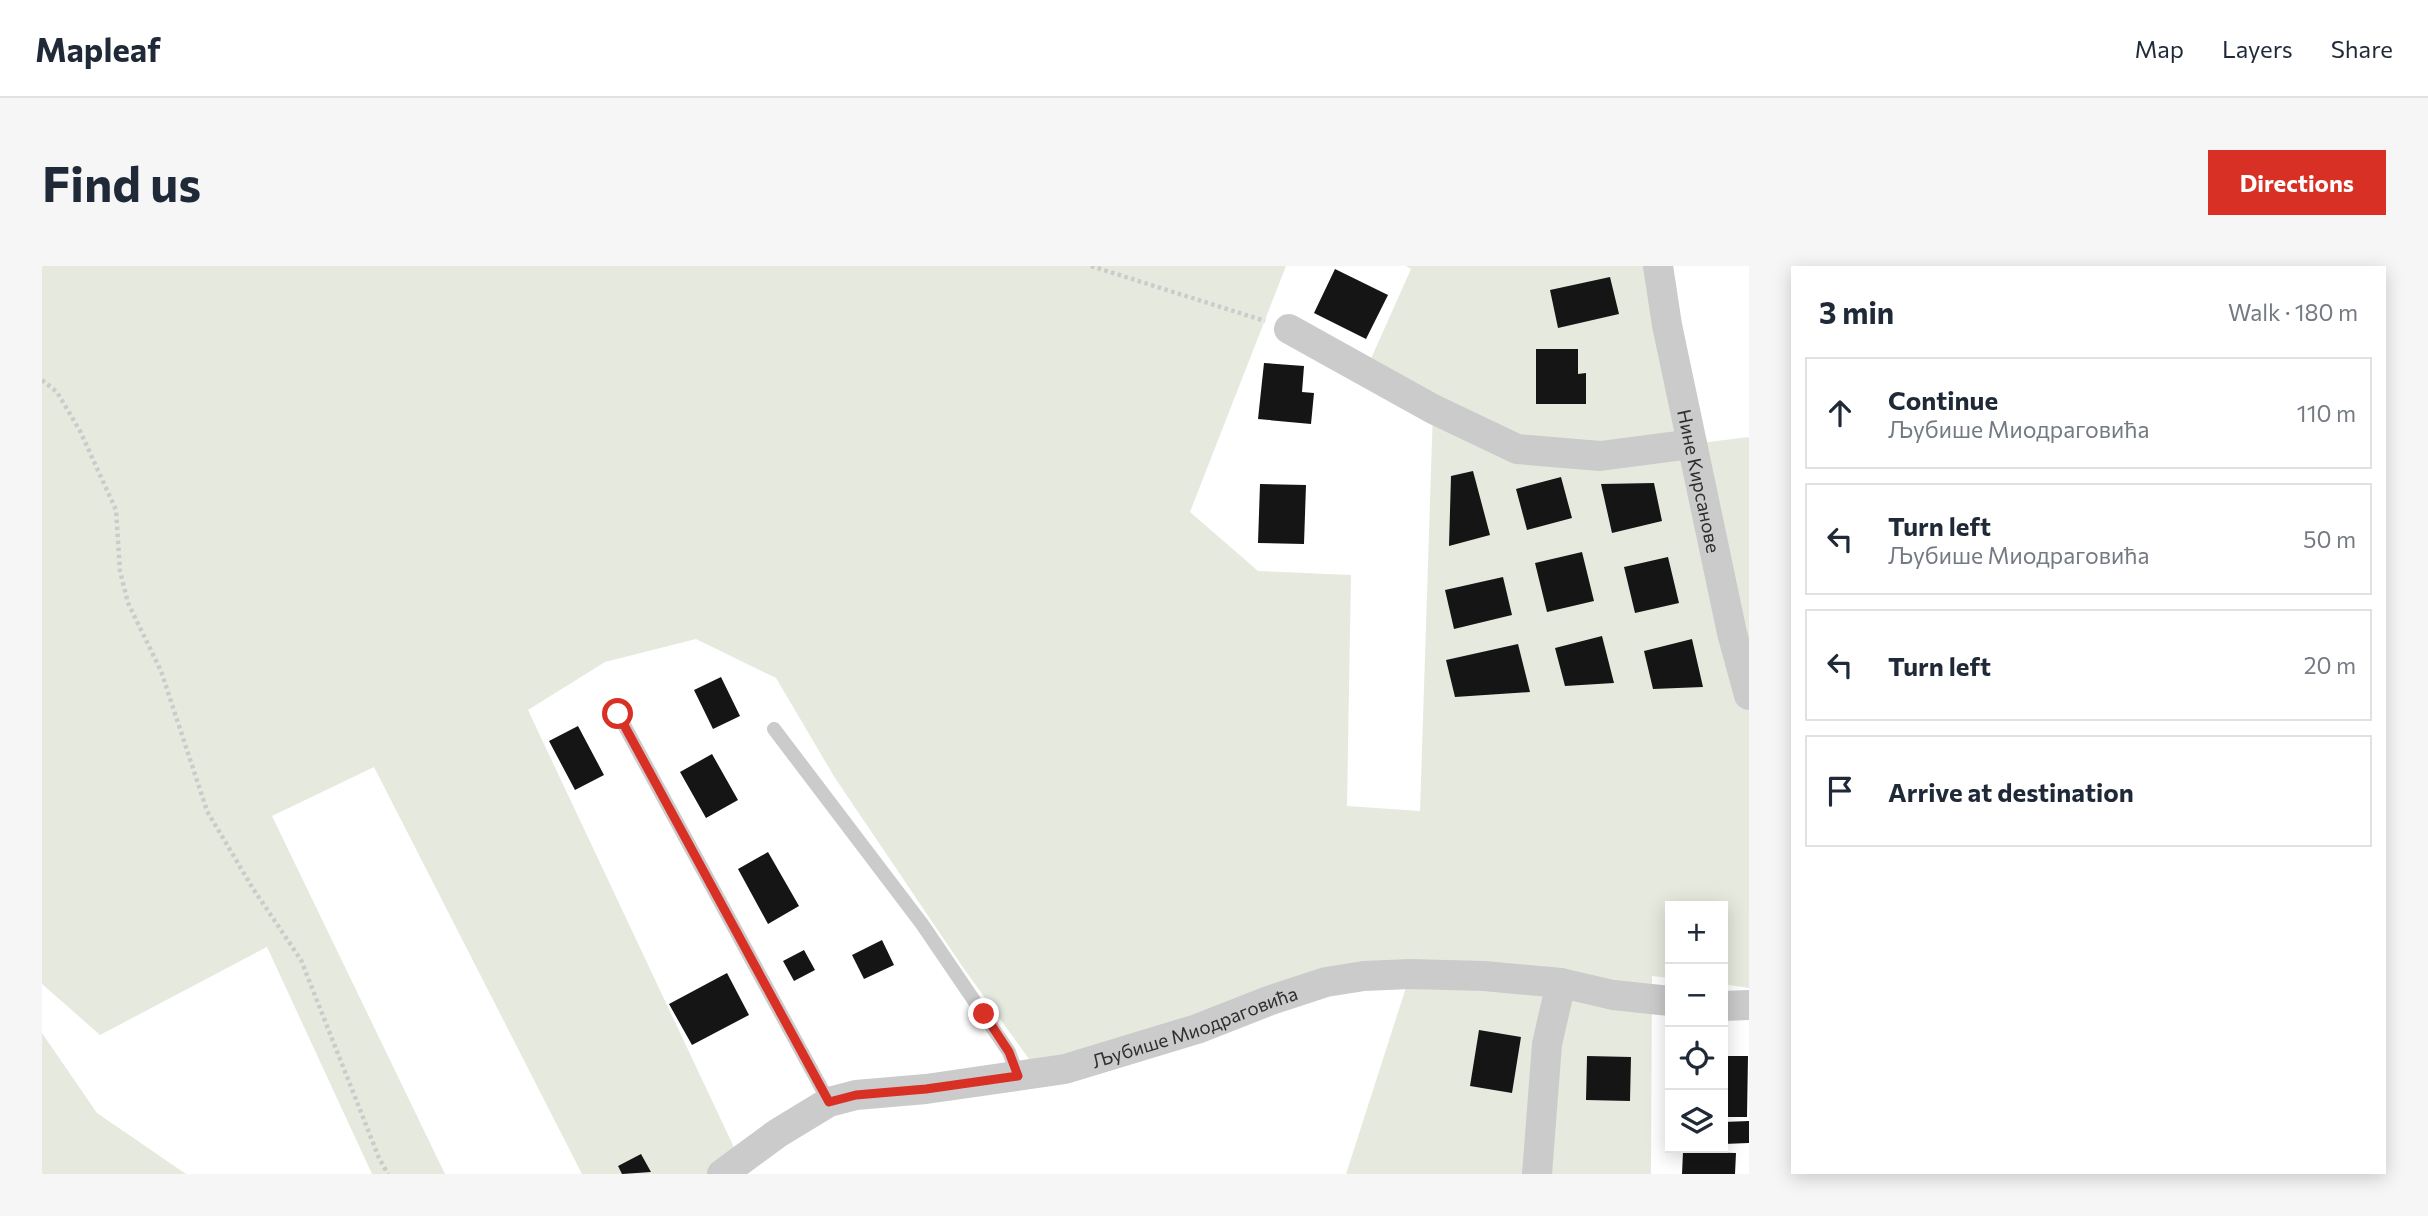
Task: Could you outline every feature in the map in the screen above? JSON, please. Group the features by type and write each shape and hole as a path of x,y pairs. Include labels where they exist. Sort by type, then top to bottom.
{"street":[{"name":"Нине Кирсанове","path":"1658,266 1667,325 1732,633 1749,695"},
{"path":"1289,329 1433,409 1517,449 1600,456 1692,444"},
{"name":"Љубише Миодраговића","path":"722,1174 778,1133 829,1102 856,1095 926,1089 1065,1069 1130,1051 1326,982 1364,976 1410,974 1484,976 1561,983 1614,995 1665,1000"},
{"path":"1537,1174 1548,1044 1561,983"},
{"path":"1728,1006 1749,1004"}],"lane":[{"path":"618,714 829,1102"},
{"path":"774,729 922,924 1009,1052 1018,1076"}],"path":[{"path":"1091,266 1289,329"},
{"path":"42,380 57,392 80,431 116,510 120,571 128,603 161,671 208,811 252,887 301,960 379,1158 388,1174"}],"shaded area":[{"path":"42,266 1286,266 1190,512 1258,571 1351,575 1347,806 1420,811 1433,409 1365,372 1411,269 1406,266 1658,266 1692,444 1749,437 1749,988 1728,985 1728,901 1665,901 1665,977 1652,976 1651,1174 1346,1174 1410,975 1039,1073 962,966 835,778 776,678 696,639 605,662 528,710 740,1160 722,1174 582,1174 374,767 272,816 445,1174 372,1174 267,947 100,1035 42,984"},
{"path":"42,1033 97,1113 186,1174 42,1174"}],"building":[{"path":"1335,269 1388,295 1366,339 1314,313"},
{"path":"1610,277 1619,314 1558,328 1550,290"},
{"path":"1536,349 1578,349 1578,374 1586,373 1586,404 1536,404"},
{"path":"1264,363 1304,366 1302,392 1314,393 1311,424 1258,419"},
{"path":"1473,471 1490,535 1449,546 1451,476"},
{"path":"1561,477 1572,518 1527,530 1516,489"},
{"path":"1654,483 1662,521 1612,533 1601,484"},
{"path":"1260,484 1306,485 1304,544 1258,543"},
{"path":"1582,552 1594,601 1547,612 1535,563"},
{"path":"1668,557 1679,603 1635,613 1624,567"},
{"path":"1503,577 1512,615 1454,629 1445,590"},
{"path":"1602,636 1614,683 1565,686 1555,648"},
{"path":"1692,639 1703,687 1653,689 1644,651"},
{"path":"1518,644 1530,692 1455,697 1446,660"},
{"path":"721,677 740,716 713,729 694,690"},
{"path":"578,726 604,775 575,790 549,741"},
{"path":"712,754 738,800 706,818 680,772"},
{"path":"768,852 799,906 768,924 738,869"},
{"path":"882,940 894,965 864,979 852,955"},
{"path":"804,950 815,970 794,981 783,961"},
{"path":"727,973 749,1015 692,1045 669,1004"},
{"path":"1479,1030 1521,1037 1512,1093 1470,1086"},
{"path":"1587,1056 1631,1057 1630,1101 1586,1100"},
{"path":"1728,1056 1748,1056 1747,1117 1728,1117"},
{"path":"1749,1121 1749,1143 1728,1144 1728,1122"},
{"path":"1683,1153 1736,1153 1735,1174 1682,1174"},
{"path":"641,1154 651,1172 622,1174 618,1166"}],"route":[{"path":"618,714 829,1102 856,1095 926,1089 1018,1076 1009,1052 984,1014"}]}
